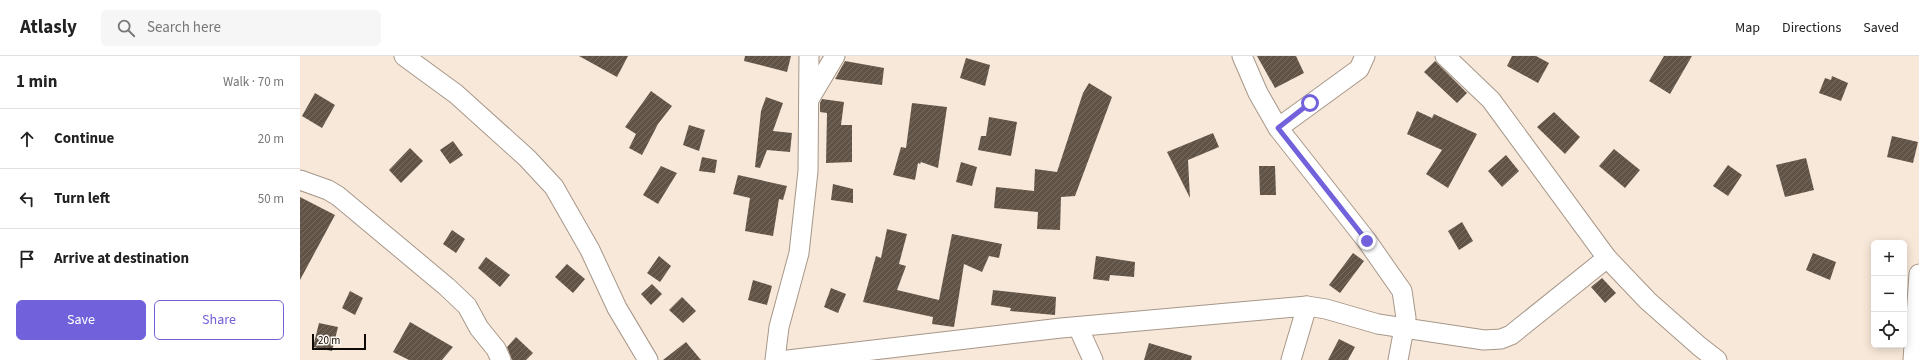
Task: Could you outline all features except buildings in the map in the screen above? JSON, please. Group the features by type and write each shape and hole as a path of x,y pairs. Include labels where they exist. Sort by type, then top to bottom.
{"street":[{"path":"404,56 456,94 527,158 554,187 590,250 617,308 648,360"},
{"path":"775,360 779,327 799,253 808,171 809,56"},
{"path":"809,99 835,56"},
{"path":"1242,56 1258,93 1278,128 1367,241 1402,291 1406,307 1405,327 1398,360"},
{"path":"1278,128 1359,68 1366,56"},
{"path":"1445,56 1491,100 1607,258 1648,301 1717,360"},
{"path":"300,180 328,190 338,196 447,286 467,306 479,328 496,349 501,360"},
{"path":"788,360 1078,327 1307,306 1326,309 1378,324 1484,340 1501,339 1511,335 1607,258"},
{"path":"1914,360 1919,274"},
{"path":"1291,360 1307,306"},
{"path":"1078,327 1093,360"}],"route":[{"path":"1310,103 1278,128 1367,241"}]}
